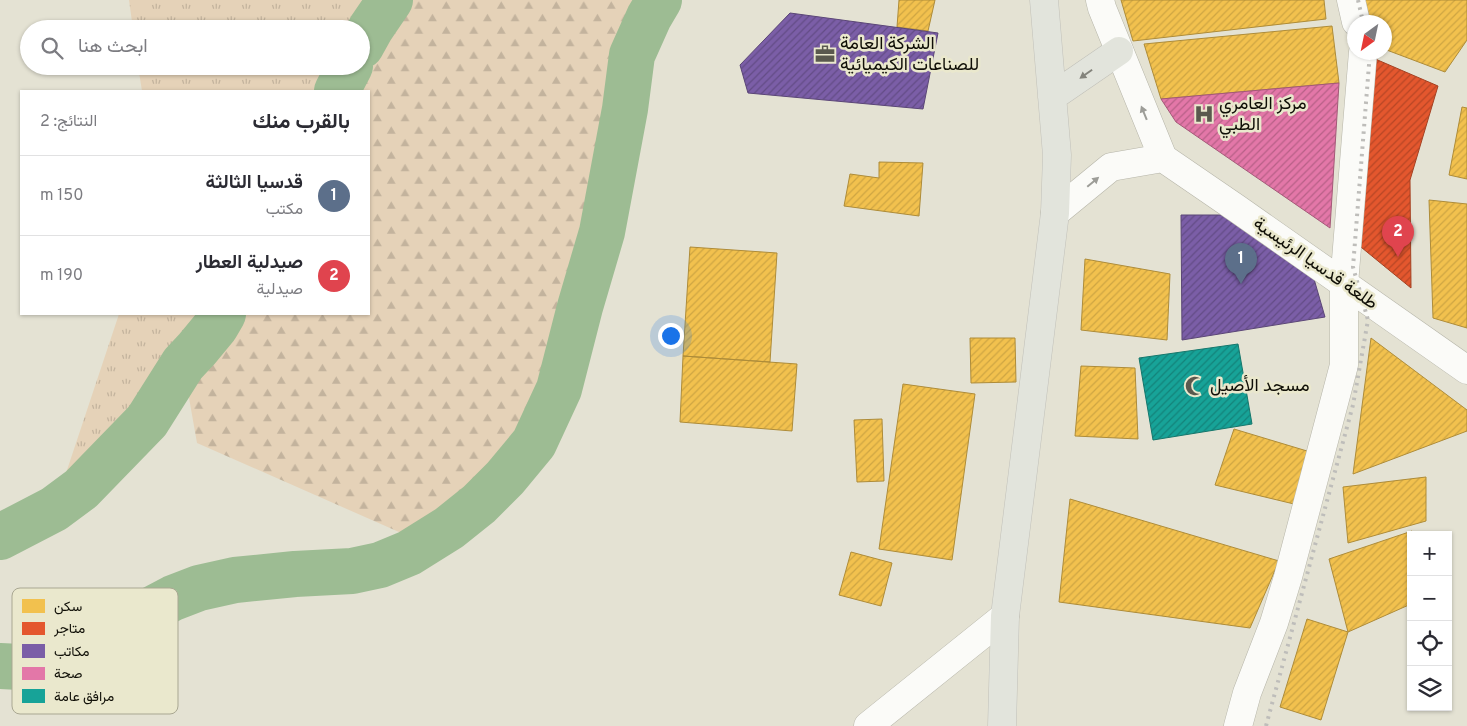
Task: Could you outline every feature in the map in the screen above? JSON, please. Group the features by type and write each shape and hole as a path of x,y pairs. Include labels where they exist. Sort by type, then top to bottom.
{"main road":[{"path":"1002,726 1005,616 1055,213 1057,154 1044,0"},
{"path":"1052,97 1119,52"}],"street":[{"path":"1055,213 1111,167 1163,158 1119,52 1100,0"},
{"path":"1351,0 1354,15"},
{"path":"1238,726 1247,693 1274,623 1288,577 1344,365 1344,284 1362,60"},
{"name":"طلعة قدسيا الرئيسية","path":"1163,158 1467,370"},
{"path":"868,726 1005,616"}],"green space":[{"path":"129,0 383,0 370,25 370,20 132,20"},
{"path":"388,0 660,0 632,56 597,251 559,389 505,478 424,543 197,443 183,364 215,315 370,315 370,90 338,90 346,75 370,75 370,32"},
{"path":"139,75 345,75 338,90 142,90"},
{"path":"119,315 209,315 172,381 54,509"}],"building: سكن":[{"path":"899,0 935,0 928,31 897,27"},
{"path":"1121,0 1324,0 1326,19 1133,41"},
{"path":"1363,0 1467,0 1467,40 1445,72 1392,52 1392,15 1367,15"},
{"path":"1332,26 1339,83 1161,99 1144,44"},
{"path":"1462,107 1467,108 1467,179 1449,175"},
{"path":"879,162 923,163 919,216 844,206 850,174 879,178"},
{"path":"1429,200 1467,204 1467,328 1433,318"},
{"path":"690,247 777,253 770,362 683,356"},
{"path":"1085,259 1170,274 1167,340 1081,330"},
{"path":"970,338 1015,338 1016,382 971,383"},
{"path":"1371,338 1467,410 1467,431 1353,474"},
{"path":"683,356 797,364 792,431 680,422"},
{"path":"1081,366 1135,368 1138,439 1075,436"},
{"path":"903,384 975,394 952,560 879,549"},
{"path":"882,419 884,481 857,482 854,420"},
{"path":"1234,429 1307,451 1294,504 1215,485"},
{"path":"1426,477 1426,521 1348,543 1343,487"},
{"path":"1070,499 1279,561 1250,628 1059,602"},
{"path":"1407,533 1407,606 1348,632 1329,559"},
{"path":"851,552 892,563 881,606 839,595"},
{"path":"1307,619 1348,632 1321,720 1280,707"}],"building: متاجر":[{"path":"1373,60 1378,60 1438,86 1410,180 1411,288 1356,243"}],"building: مكاتب":[{"path":"790,13 938,33 923,109 748,93 740,65"},
{"path":"1181,215 1228,215 1314,279 1325,317 1182,340"}],"building: صحة":[{"path":"1339,83 1330,228 1176,122 1161,99"}],"building: مرافق عامة":[{"path":"1238,344 1252,424 1153,440 1139,358"}],"waterway":[{"path":"370,30 390,0"},
{"path":"178,596 199,588 235,580 352,571 380,565 409,553 449,528 479,504 505,478 534,443 559,389 602,232 625,109 632,55 659,0"},
{"path":"338,90 345,75"},
{"path":"0,537 54,509 81,489 147,421 183,364 216,326 222,315"},
{"path":"0,666 12,667"}],"railway":[{"path":"1358,0 1361,15"},
{"path":"1266,726 1353,405 1368,320 1353,267 1369,60"}],"place":[{"name":"الشركة العامة للصناعات الكيميائية","path":"825,54"},
{"name":"مركز العامري الطبي","path":"1204,114"},
{"name":"صيدلية العطار","path":"1398,257"},
{"name":"قدسيا الثالثة","path":"1241,284"},
{"name":"مسجد الأصيل","path":"1195,386"}]}
